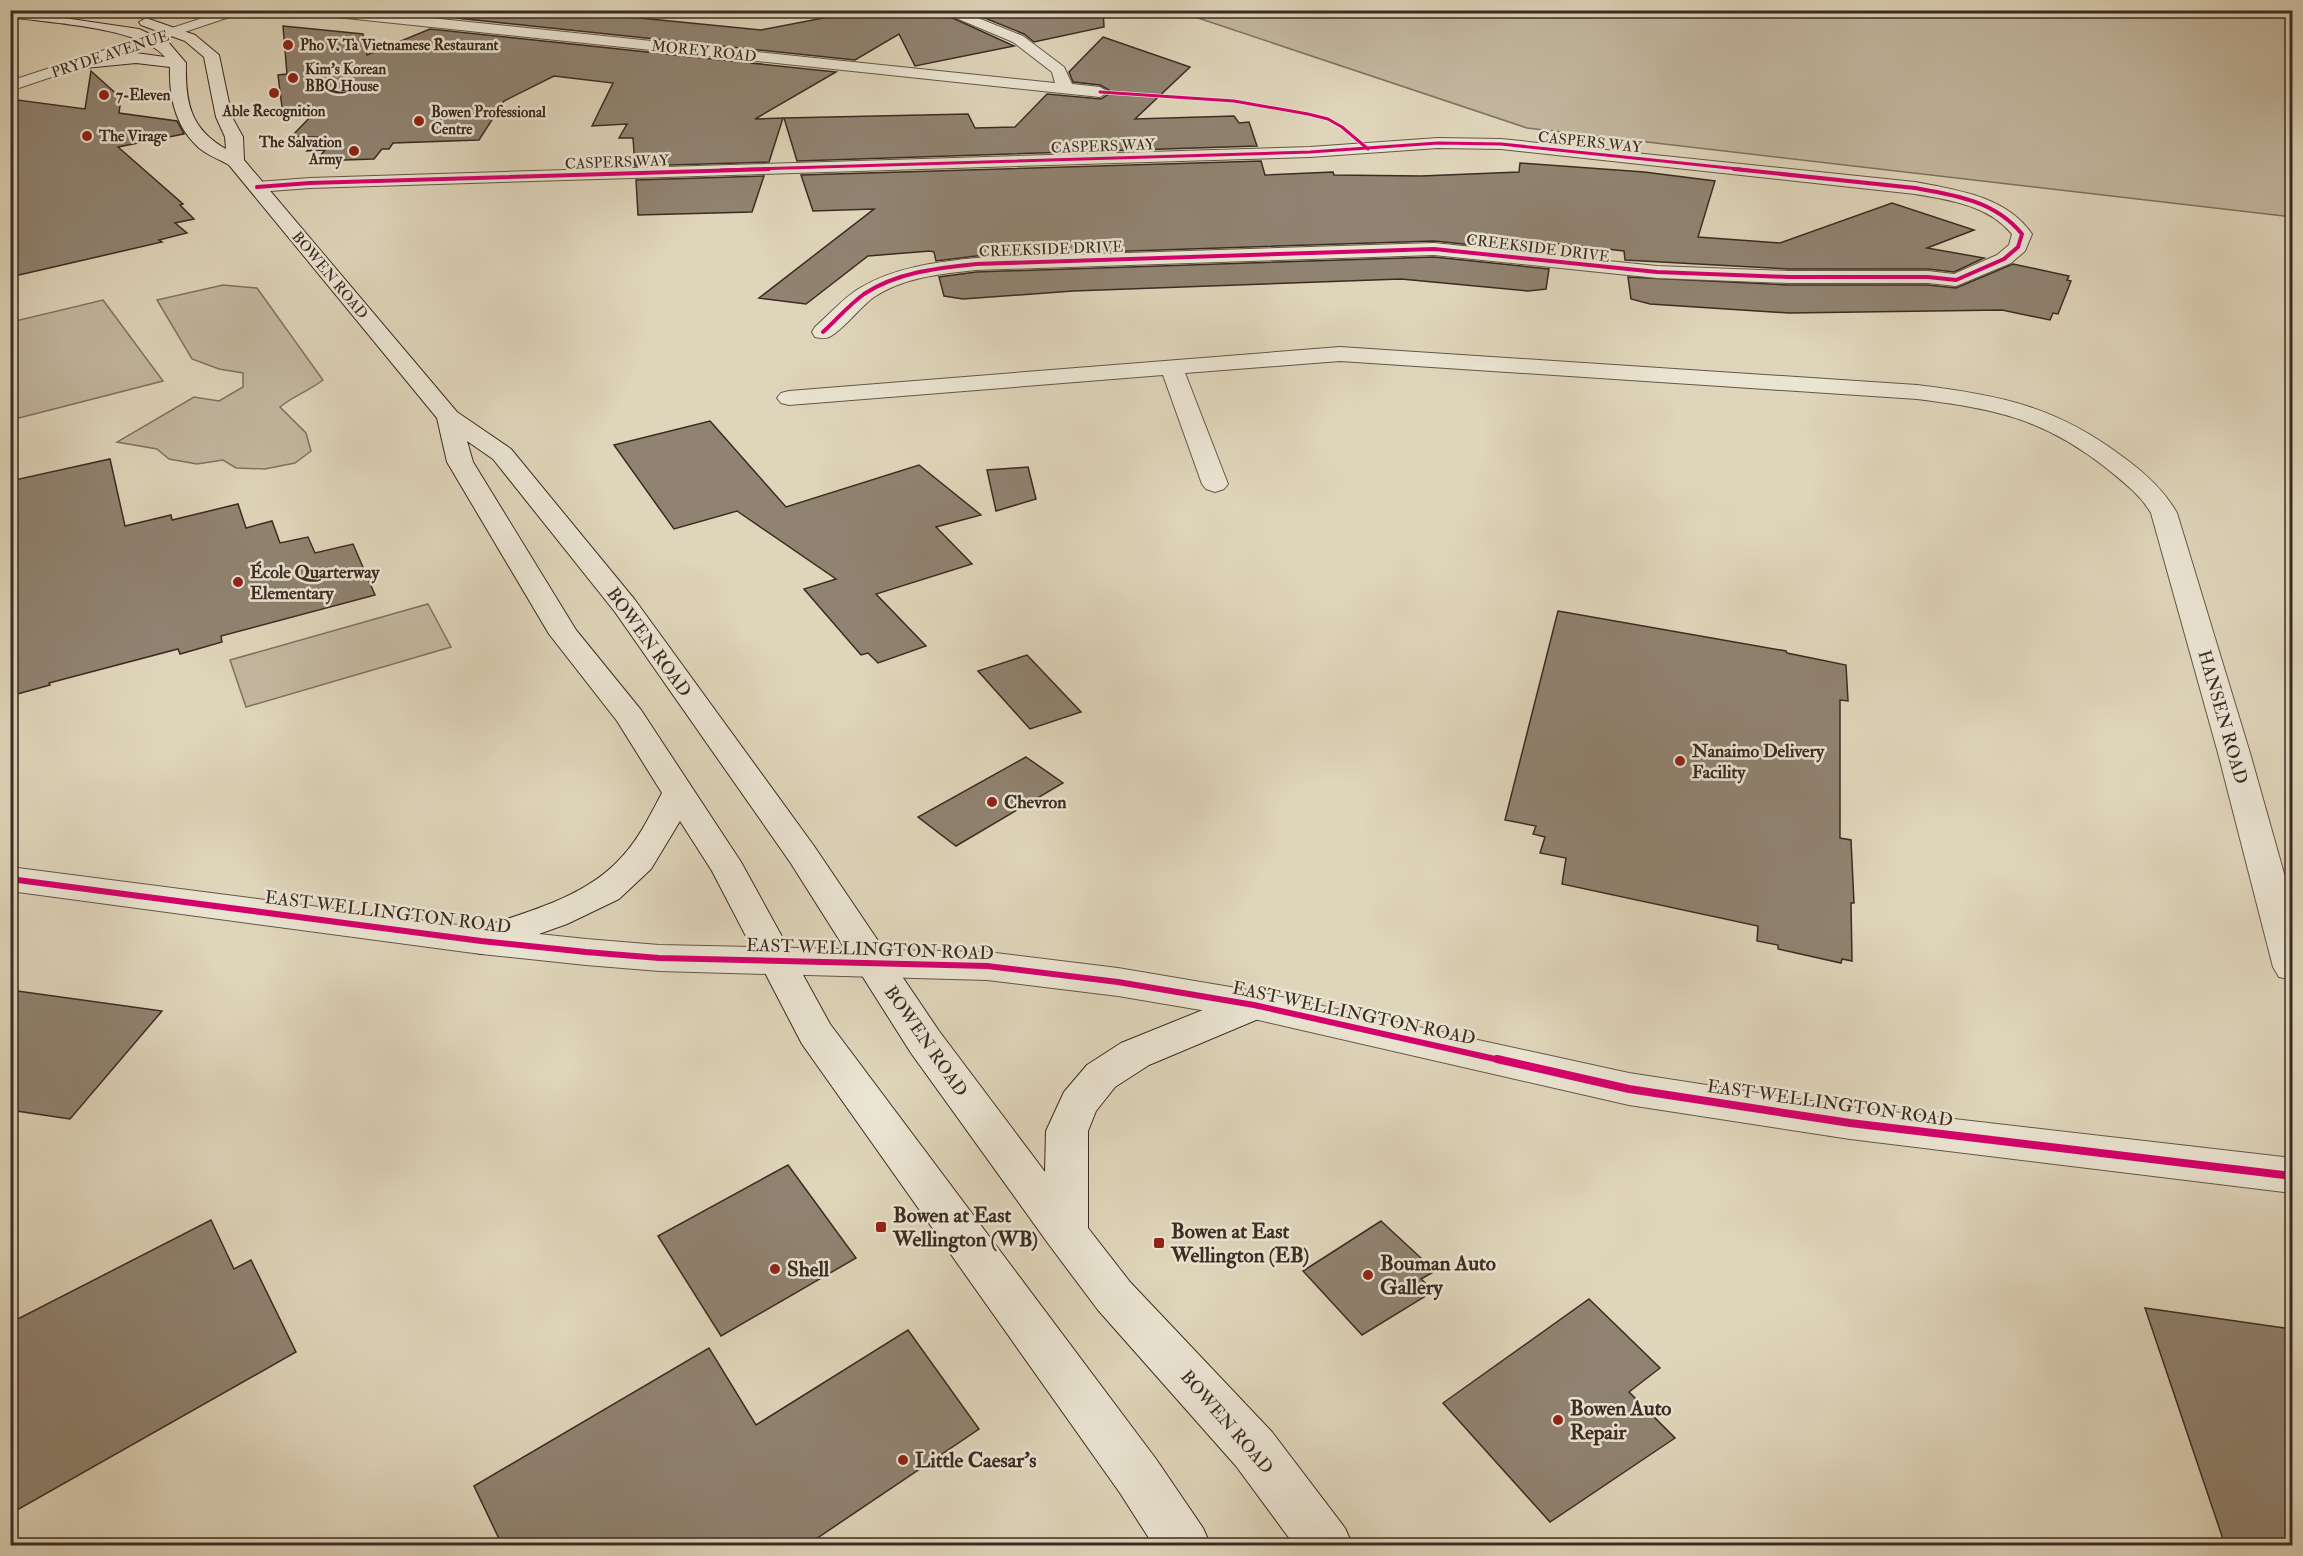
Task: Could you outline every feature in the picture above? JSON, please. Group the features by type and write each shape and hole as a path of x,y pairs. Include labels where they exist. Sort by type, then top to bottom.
{"street":[{"path":"74,10 144,21 178,32 194,40 211,55 224,117 234,137 235,161"},
{"name":"PRYDE AVENUE","path":"10,86 243,10"},
{"name":"MOREY ROAD","path":"308,10 1100,92"},
{"path":"944,10 1018,39 1059,70 1065,88"},
{"path":"10,13 118,29 151,40 169,50 178,63"},
{"path":"75,64 136,58 178,63"},
{"name":"BOWEN ROAD","path":"178,63 177,88 183,111 191,128 203,143 235,161 449,417 502,454 625,606 802,854 925,1042 1066,1233 1114,1296 1254,1449 1327,1545"},
{"name":"CASPERS WAY","path":"257,187 322,183 1310,152 1469,143 1883,184 1948,194"},
{"name":"CREEKSIDE DRIVE","path":"823,332 854,302 900,276 932,269 976,264 1434,249 1657,272 1779,277 1928,277 1956,280 2004,259 2018,247 2022,234 2015,223 1988,207 1948,194"},
{"name":"HANSEN ROAD","path":"789,398 1340,354 1928,393 1985,402 2049,422 2084,439 2134,478 2159,503 2164,513 2234,753 2292,967"},
{"path":"1171,367 1215,484"},
{"name":"BOWEN ROAD","path":"449,417 460,462 558,624 630,717 729,870 816,1034 1138,1476 1185,1545"},
{"path":"481,941 590,899 620,881 638,861 679,793"},
{"name":"EAST WELLINGTON ROAD","path":"10,879 481,941 659,958 987,966 1118,982 1254,1005 1629,1089 1850,1124 2292,1176"},
{"path":"1066,1233 1067,1131 1079,1103 1101,1076 1135,1054 1254,1005"}],"shaded area":[{"path":"1177,11 2292,11 2292,217 1527,128"},
{"path":"223,285 257,288 323,380 280,407 306,433 311,451 295,463 265,469 236,468 223,460 197,464 169,459 157,449 117,442 194,397 219,401 243,387 243,373 219,369 192,359 157,300"},
{"path":"103,300 163,381 11,420 11,322"},
{"path":"428,604 451,647 246,707 230,660"}],"building":[{"path":"475,10 646,10 630,17 761,30 865,10 935,10 1014,46 915,66 899,34 855,60 456,18"},
{"path":"965,10 1103,10 1104,27 1034,42 1024,34"},
{"path":"283,26 363,34 367,55 430,29 836,72 755,119 783,118 769,162 635,166 633,138 619,138 627,124 592,126 613,83 554,76 504,101 479,140 393,143 389,149 382,149 374,159 316,161 325,150 307,151 320,137 291,137 318,109 283,115 278,75 287,74"},
{"path":"1103,37 1190,67 1135,119 1234,116 1239,123 1249,122 1257,146 797,161 784,118 968,114 975,128 1015,127 1047,94 1101,99 1109,94 1109,90 1100,85 1073,82 1069,72"},
{"path":"91,71 121,98 119,113 177,121 184,134 118,147 183,204 180,205 194,219 175,223 187,233 159,240 162,242 10,277 10,99 85,109"},
{"path":"1261,161 1265,175 1333,172 1334,175 1421,176 1519,172 1520,163 1644,172 1715,181 1698,237 1780,243 1892,203 1974,230 1927,248 1984,258 1954,272 1928,269 1788,269 1625,260 1624,251 1564,244 1552,244 1551,253 1434,241 976,256 936,261 934,252 930,251 868,256 806,304 759,298 874,209 813,211 801,175"},
{"path":"764,176 752,212 638,215 636,180"},
{"path":"1434,257 1549,269 1546,289 1528,291 1401,279 1073,291 963,299 944,296 939,277 976,272"},
{"path":"2013,264 2069,276 2067,280 2071,281 2058,314 2053,313 2050,320 2002,310 1789,313 1650,304 1631,299 1628,277 1788,285 1928,285 1956,288"},
{"path":"710,421 786,507 919,465 981,515 936,527 972,564 876,594 926,646 878,663 868,653 861,655 804,589 836,579 737,511 674,529 614,445"},
{"path":"110,459 125,526 171,515 172,520 238,504 246,528 272,521 280,543 308,537 315,553 353,544 375,595 221,636 222,642 180,654 178,649 49,683 50,685 10,696 10,481"},
{"path":"1028,467 1036,499 996,511 987,470"},
{"name":"Nanaimo Delivery Facility","path":"1558,611 1786,651 1846,665 1848,701 1840,700 1840,838 1851,840 1854,903 1851,903 1852,961 1842,959 1841,963 1778,949 1778,945 1757,941 1758,926 1562,884 1566,858 1540,853 1545,837 1533,834 1536,826 1505,820"},
{"path":"1027,655 1081,712 1030,729 978,671"},
{"path":"1026,757 1063,783 956,846 918,817"},
{"path":"10,990 162,1011 70,1119 10,1110"},
{"path":"788,1165 856,1258 721,1336 658,1236"},
{"path":"211,1220 234,1269 251,1260 296,1352 10,1514 10,1323"},
{"name":"Bouman Auto Gallery","path":"1381,1221 1435,1271 1421,1279 1434,1291 1362,1335 1303,1271"},
{"name":"Bowen Auto Repair","path":"1589,1299 1660,1368 1629,1392 1675,1438 1550,1522 1443,1403"},
{"path":"2145,1308 2292,1329 2292,1545 2225,1545"},
{"path":"908,1330 979,1429 807,1545 502,1545 474,1486 709,1348 756,1425"}],"cycle path":[{"path":"1100,92 1234,101 1308,114 1328,119 1342,127 1368,149"},
{"path":"257,187 310,183 1310,152 1438,143 1501,144 1915,188 1959,197 1988,207 2013,223 2022,234 2018,247 2004,259 1956,280 1928,277 1788,277 1657,272 1434,249 976,264 911,274 881,285 853,303 823,332"},
{"path":"10,879 481,941 586,952 659,958 987,966 1118,982 1254,1005 1629,1089 1850,1123 2292,1176"}],"place":[{"name":"Pho V. Ta Vietnamese Restaurant","path":"288,45"},
{"name":"Kim's Korean BBQ House","path":"293,78"},
{"name":"Able Recognition","path":"274,93"},
{"name":"7-Eleven","path":"104,95"},
{"name":"Bowen Professional Centre","path":"419,121"},
{"name":"The Virage","path":"87,136"},
{"name":"The Salvation Army","path":"354,151"},
{"name":"École Quarterway Elementary","path":"238,582"},
{"name":"Nanaimo Delivery Facility","path":"1680,761"},
{"name":"Chevron","path":"992,802"},
{"name":"Bowen at East Wellington (WB)","path":"881,1227"},
{"name":"Bowen at East Wellington (EB)","path":"1159,1243"},
{"name":"Shell","path":"775,1269"},
{"name":"Bouman Auto Gallery","path":"1368,1275"},
{"name":"Bowen Auto Repair","path":"1558,1420"},
{"name":"Little Caesar's","path":"903,1460"}]}
